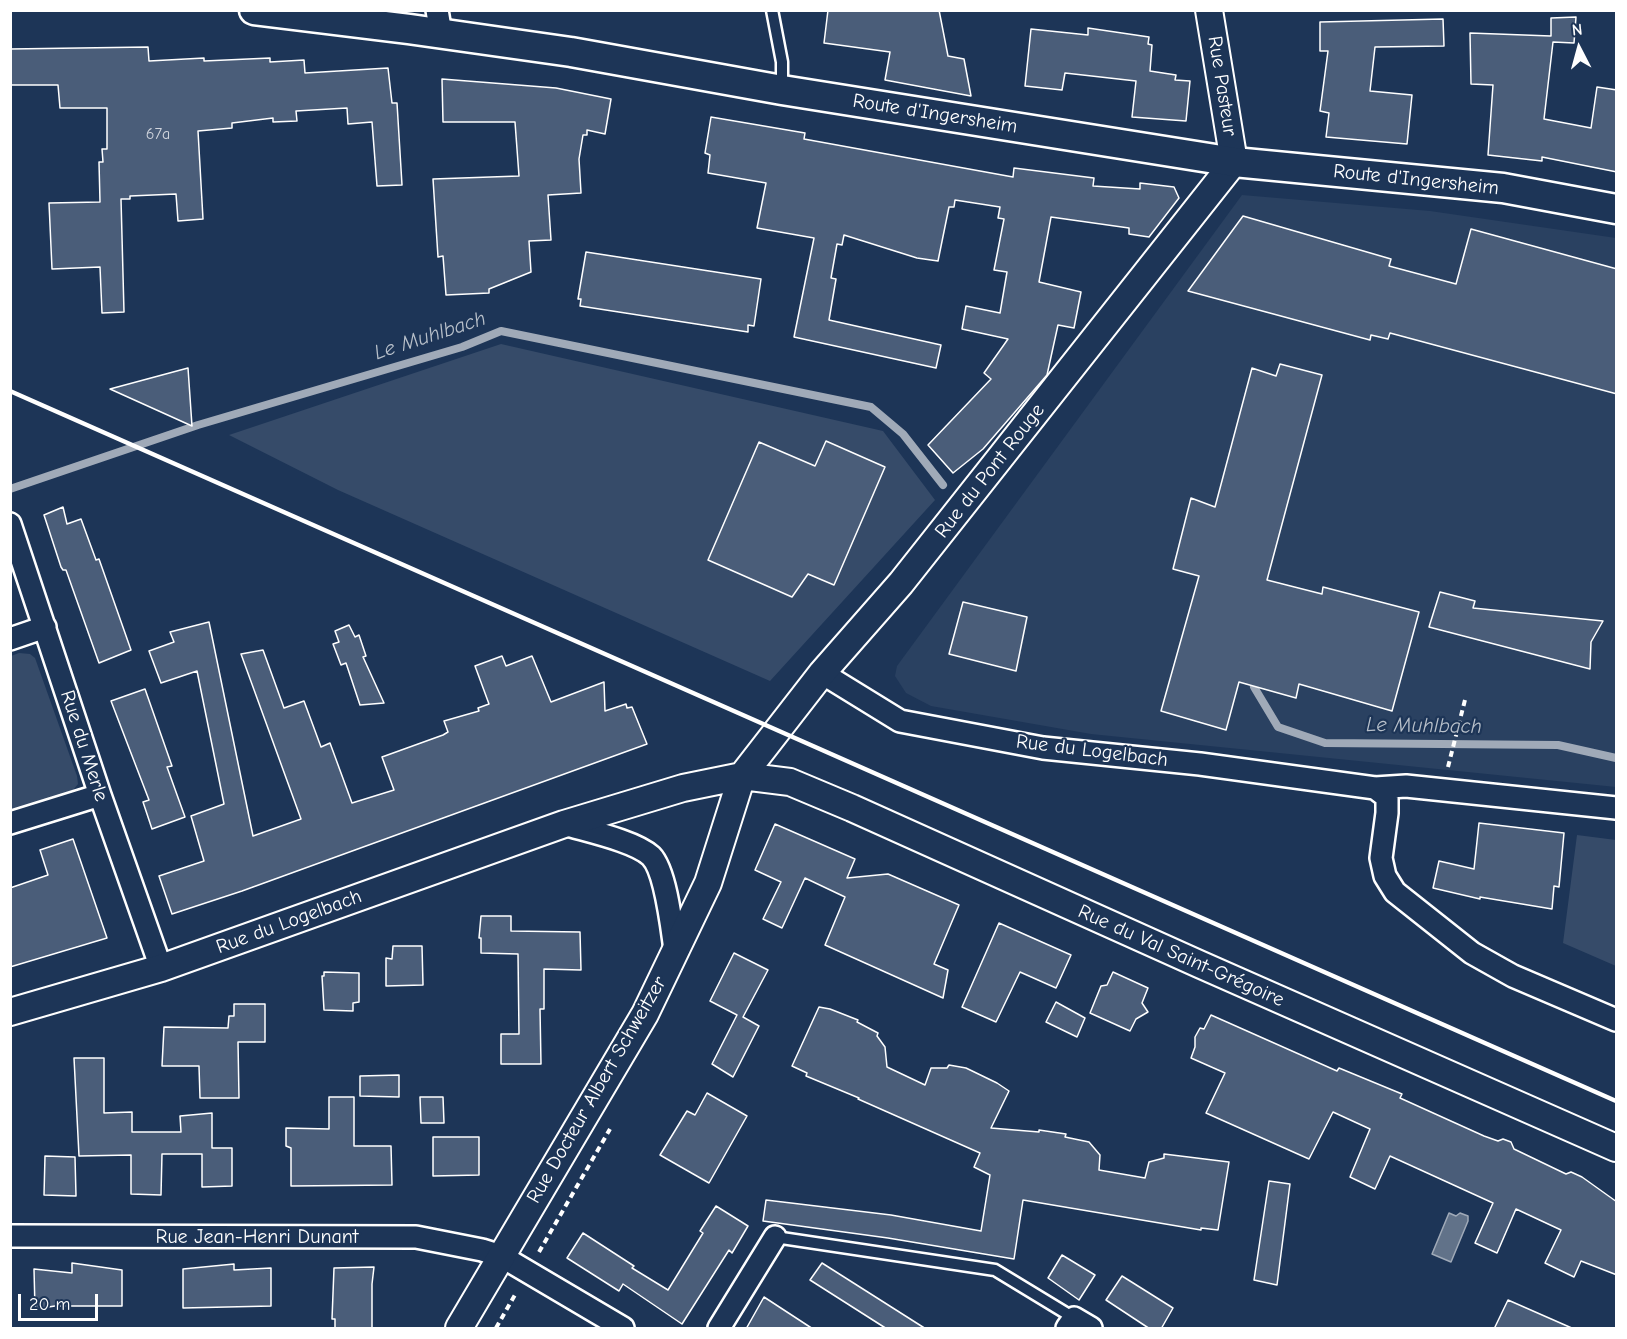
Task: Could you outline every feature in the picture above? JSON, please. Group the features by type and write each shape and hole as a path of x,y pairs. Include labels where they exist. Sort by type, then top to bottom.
{"main road":[{"name":"Route d'Ingersheim","path":"254,10 439,22 571,52 782,90 1234,162 1503,188 1617,209"}],"street":[{"name":"Rue Pasteur","path":"1209,10 1234,162"},
{"name":"Rue du Pont Rouge","path":"742,776 822,673 909,574 1234,162"},
{"name":"Rue du Merle","path":"10,524 100,795 161,968"},
{"path":"10,639 45,627"},
{"name":"Rue du Logelbach","path":"822,673 900,721 1043,748 1200,764 1375,788 1406,786 1617,808"},
{"name":"Rue du Logelbach","path":"10,1012 161,968 564,824 683,788 742,776"},
{"name":"Rue Docteur Albert Schweitzer","path":"459,1329 645,1014 708,883 742,776"},
{"name":"Rue du Val Saint-Grégoire","path":"742,776 790,782 852,808 1209,969 1617,1148"},
{"path":"1375,788 1387,797 1381,858 1385,876 1395,892 1472,953 1513,976 1617,1020"},
{"path":"10,823 100,795"},
{"path":"564,824 637,847 653,858 666,892 675,950"},
{"name":"Rue Jean-Henri Dunant","path":"10,1236 416,1237 501,1256 623,1329"},
{"path":"719,1329 775,1237"}],"lane":[{"path":"772,10 782,62 782,90"},
{"path":"775,1237 995,1270 1078,1325"}],"path":[{"path":"1448,768 1467,696"}],"shaded area":[{"path":"1242,195 1430,211 1616,238 1616,787 1091,734 931,706 906,693 895,676 897,666"},
{"path":"501,344 883,431 935,500 770,681 338,490 229,435"},
{"path":"19,653 30,654 35,658 78,784 70,794 11,812 11,656"},
{"path":"1577,835 1616,840 1616,966 1563,943"},
{"path":"1449,1213 1456,1216 1460,1213 1468,1216 1451,1262 1432,1254"}],"building":[{"path":"828,10 939,10 948,56 964,59 971,96 885,80 890,52 824,43"},
{"path":"1576,17 1574,43 1553,42 1544,119 1591,128 1597,87 1617,90 1617,172 1542,157 1542,161 1488,155 1493,85 1471,84 1470,33 1551,36 1551,18"},
{"path":"1443,19 1444,46 1375,47 1370,91 1412,95 1407,144 1326,137 1329,113 1320,111 1328,51 1320,51 1320,22"},
{"path":"1088,28 1149,37 1148,44 1152,45 1150,71 1176,75 1175,80 1190,81 1186,121 1132,117 1136,81 1065,73 1062,90 1025,86 1031,29 1088,35"},
{"path":"148,47 149,61 204,58 204,61 270,58 270,62 304,60 305,73 388,68 392,103 397,103 402,185 377,186 372,122 348,124 347,108 296,111 297,121 273,122 273,118 232,123 232,128 198,131 203,219 178,221 176,194 130,196 130,199 121,199 124,312 102,313 100,267 52,269 49,203 100,202 99,162 103,162 102,149 107,149 107,108 60,108 58,85 10,85 10,49"},
{"path":"442,79 556,88 611,99 605,134 587,130 587,135 583,135 579,159 581,193 548,195 551,240 529,241 531,272 489,289 489,293 446,295 443,256 438,257 433,179 519,176 515,122 443,122"},
{"path":"711,117 805,133 804,139 1013,177 1014,168 1094,178 1093,186 1140,189 1140,183 1174,187 1179,198 1149,237 1129,234 1129,228 1051,217 1039,282 1081,292 1074,328 1058,325 1047,375 983,449 953,473 928,445 991,379 984,373 1008,339 962,329 966,306 1000,313 1007,272 994,270 1004,219 998,218 1000,207 955,200 954,207 949,207 938,261 917,258 844,235 842,245 837,244 831,278 836,279 829,320 941,345 936,368 794,337 814,238 757,228 766,183 708,173 710,155 705,153"},
{"path":"1243,216 1391,259 1389,266 1456,284 1471,229 1617,269 1617,394 1390,333 1388,339 1371,335 1370,340 1188,291"},
{"path":"586,252 761,279 754,326 748,325 748,332 580,306 581,299 578,299"},
{"path":"1280,364 1322,375 1267,580 1322,594 1323,587 1419,612 1392,711 1299,684 1296,698 1239,682 1226,730 1161,711 1199,576 1173,569 1191,498 1215,507 1252,368 1276,376"},
{"path":"188,368 192,426 110,389"},
{"path":"826,441 885,467 834,585 808,574 792,597 708,560 759,442 815,466"},
{"path":"63,507 67,524 81,519 96,560 99,559 131,650 99,663 66,570 61,567 44,515"},
{"path":"1440,592 1475,601 1473,608 1603,621 1591,642 1590,669 1429,627"},
{"path":"963,602 1027,617 1016,671 949,654"},
{"path":"209,622 253,836 301,819 241,654 263,650 284,708 304,701 321,747 330,743 352,803 394,790 382,757 443,735 448,732 444,721 479,711 478,708 489,704 475,666 502,656 506,666 532,656 551,702 604,682 605,711 626,704 627,708 632,707 647,744 242,891 172,914 159,876 204,861 191,816 224,804 197,671 161,683 149,651 174,642 170,632"},
{"path":"349,625 355,637 359,635 366,656 363,657 384,703 360,705 346,663 341,665 333,644 339,642 335,631"},
{"path":"145,689 172,766 167,767 185,817 152,829 143,802 149,800 111,701"},
{"path":"1479,823 1564,833 1559,887 1554,886 1552,909 1480,897 1480,899 1433,888 1439,861 1474,869"},
{"path":"775,824 855,859 847,878 888,874 959,905 934,964 948,970 943,998 825,945 845,897 805,878 782,928 763,919 781,882 755,870"},
{"path":"73,839 107,938 10,967 10,888 48,875 40,850"},
{"path":"481,916 511,916 511,931 580,932 581,970 544,969 544,1009 540,1009 541,1064 501,1064 501,1034 519,1034 518,954 481,953 481,938 479,938"},
{"path":"999,923 1071,955 1056,988 1020,972 996,1022 962,1007"},
{"path":"393,946 422,946 423,985 386,986 386,958 392,959"},
{"path":"734,953 768,970 743,1017 759,1026 733,1077 712,1064 737,1015 710,1001"},
{"path":"324,972 359,973 359,1002 353,1003 353,1011 324,1010 322,976"},
{"path":"1113,972 1148,988 1142,1003 1148,1012 1136,1019 1130,1031 1090,1013 1101,986 1107,985"},
{"path":"1056,1002 1085,1018 1077,1037 1046,1022"},
{"path":"234,1004 265,1004 265,1042 238,1042 239,1098 200,1098 199,1066 162,1066 164,1027 228,1028 229,1016 234,1016"},
{"path":"819,1007 858,1020 857,1022 878,1033 877,1036 885,1047 887,1067 925,1085 931,1068 947,1068 949,1065 966,1068 997,1083 1009,1091 991,1128 1039,1132 1039,1130 1066,1134 1065,1137 1089,1142 1100,1155 1099,1170 1145,1178 1149,1162 1164,1158 1164,1154 1229,1162 1218,1230 1201,1228 1201,1230 1023,1200 1014,1259 888,1238 763,1221 766,1200 891,1215 981,1231 990,1175 974,1167 980,1153 806,1076 807,1073 792,1066"},
{"path":"1211,1015 1337,1071 1339,1068 1402,1094 1400,1098 1484,1136 1498,1141 1503,1139 1511,1142 1514,1149 1566,1174 1571,1172 1582,1177 1617,1202 1617,1275 1581,1261 1574,1277 1545,1263 1561,1230 1516,1209 1497,1253 1475,1243 1493,1203 1390,1156 1375,1189 1350,1177 1370,1129 1333,1112 1309,1159 1206,1113 1225,1073 1191,1058 1195,1047 1195,1037 1200,1028 1204,1029"},
{"path":"74,1058 104,1058 104,1113 132,1112 132,1132 181,1132 180,1116 212,1113 212,1148 232,1148 232,1186 202,1187 202,1154 162,1154 161,1195 131,1194 131,1155 79,1156"},
{"path":"399,1075 399,1097 360,1096 360,1076"},
{"path":"707,1093 747,1116 709,1183 660,1155 687,1111 695,1115"},
{"path":"329,1097 354,1097 354,1146 391,1146 392,1185 291,1186 291,1148 286,1146 286,1128 329,1129"},
{"path":"420,1097 443,1097 444,1123 421,1123"},
{"path":"433,1137 479,1137 479,1175 433,1176"},
{"path":"45,1156 75,1157 76,1196 44,1195"},
{"path":"1269,1181 1290,1184 1277,1285 1254,1280"},
{"path":"716,1206 748,1226 732,1253 729,1250 682,1324 623,1284 619,1291 567,1258 583,1233 668,1290 703,1233 700,1231"},
{"path":"1062,1255 1095,1275 1079,1300 1048,1278"},
{"path":"72,1263 122,1270 122,1306 55,1306 35,1309 34,1269 72,1273"},
{"path":"822,1263 926,1329 887,1329 810,1280"},
{"path":"234,1264 234,1270 271,1268 271,1306 183,1308 183,1269"},
{"path":"374,1267 372,1329 335,1329 335,1319 332,1319 334,1268"},
{"path":"1122,1276 1173,1308 1161,1329 1150,1329 1106,1300"},
{"path":"764,1297 813,1329 746,1329"},
{"path":"1508,1300 1574,1329 1494,1329"}],"waterway":[{"name":"Le Muhlbach","path":"10,489 198,425 462,347 501,331 871,407 903,434 943,485"},
{"name":"Le Muhlbach","path":"1254,687 1278,727 1325,743 1558,745 1616,758"}],"railway":[{"path":"10,391 1616,1101"}]}
